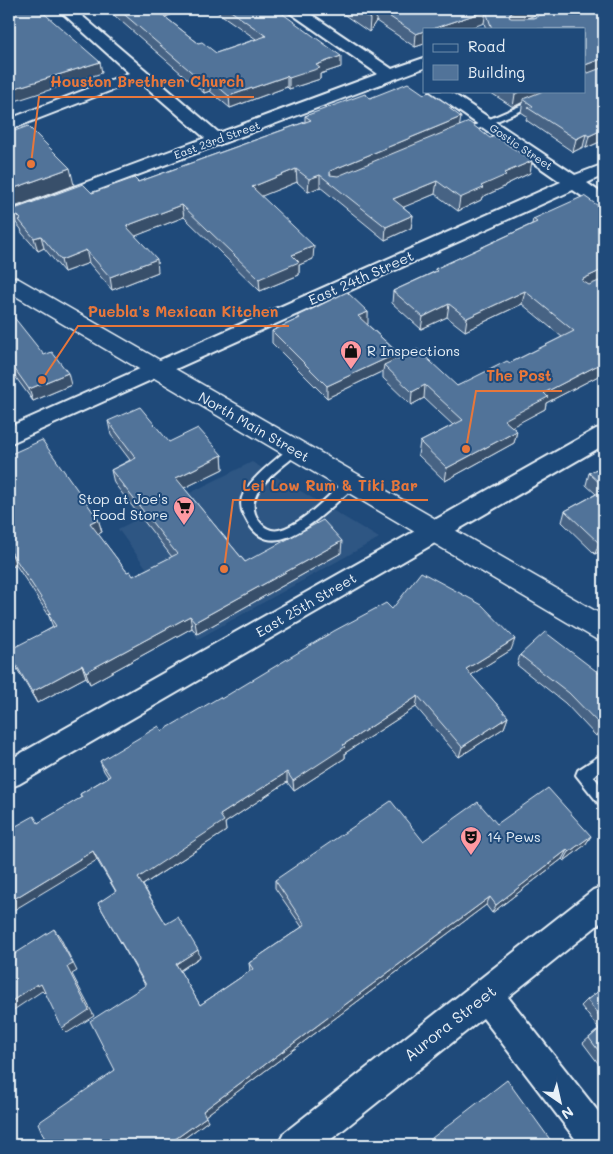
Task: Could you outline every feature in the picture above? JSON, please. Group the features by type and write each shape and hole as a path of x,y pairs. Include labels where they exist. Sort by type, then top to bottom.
{"main road":[{"name":"North Main Street","path":"9,283 604,630"}],"street":[{"path":"64,9 217,140"},
{"path":"294,9 399,73 423,82"},
{"name":"East 23rd Street","path":"9,216 423,63"},
{"path":"9,125 140,74"},
{"name":"Gostic Street","path":"439,92 604,203"},
{"name":"East 24th Street","path":"9,436 604,169"},
{"name":"East 25th Street","path":"9,775 604,435"},
{"name":"Aurora Street","path":"296,1145 604,901"},
{"path":"486,995 602,1145"}],"lane":[{"path":"449,137 561,92"},
{"path":"294,450 253,488 248,496 247,506 257,527 267,535 278,535 314,515 350,483"},
{"path":"604,759 583,775 604,799"}],"shaded area":[{"path":"252,462 379,538 198,639 118,529"}],"building":[{"path":"9,9 39,9 100,62 9,90"},
{"path":"118,9 155,9 198,43 202,42 216,53 266,36 228,9 276,9 341,56 316,65 320,68 289,78 287,76 229,96 210,80 203,82"},
{"path":"355,9 377,9 370,19"},
{"path":"378,9 521,9 512,12 509,17 533,18 558,9 604,9 604,58 586,65 586,28 492,28 486,11 435,28 423,28 423,31 416,34"},
{"path":"604,67 604,129 589,136 586,134 576,139 528,108 533,106 523,99 540,92 586,92 586,72 588,73"},
{"path":"408,83 424,94 429,92 452,107 449,108 461,117 330,171 330,175 338,176 469,122 490,138 495,136 532,161 504,173 506,175 460,198 437,181 393,199 413,215 386,227 320,175 309,179 296,169 252,187 314,246 292,255 299,262 259,279 182,205 126,226 157,259 110,277 86,250 61,260 41,236 34,238 19,220 21,219 12,210 83,184 92,193 134,178 138,182 311,120 305,116 365,94 370,98"},
{"path":"28,126 70,168 9,190 9,133"},
{"path":"584,196 604,210 604,269 582,281 589,285 604,279 604,362 544,393 548,397 504,420 517,431 447,468 420,442 463,420 425,385 412,392 384,365 417,349 457,386 507,361 510,363 574,331 525,291 467,318 449,304 423,317 393,291 437,271 435,269 537,222 533,219"},
{"path":"347,292 368,312 358,316 398,353 327,386 272,331"},
{"path":"13,316 44,355 52,352 68,373 29,389 9,361 9,318"},
{"path":"140,407 169,442 198,428 222,455 176,478 245,562 323,520 342,541 195,622 190,616 86,672 82,665 32,692 9,650 56,626 48,614 51,613 11,552 9,553 9,455 42,440 98,519 90,523 127,572 130,571 133,576 177,554 111,470 136,458 108,421"},
{"path":"604,465 604,487 589,473"},
{"path":"604,490 604,540 599,543 565,511"},
{"path":"421,572 482,605 515,639 466,669 508,717 462,747 418,696 343,745 345,747 293,781 287,772 220,815 224,821 138,878 166,924 178,917 198,950 176,964 200,1005 253,969 249,963 305,925 275,880 391,801 423,841 478,802 497,824 548,788 591,836 569,852 567,850 496,905 490,897 203,1111 206,1117 167,1145 45,1145 47,1144 38,1123 115,1070 90,1021 146,985 98,903 116,891 93,851 9,902 9,830 34,816 38,823 82,797 80,794 110,776 100,761 159,726 162,731 386,603 392,609"},
{"path":"545,632 604,677 604,724 601,726 569,693 520,655"},
{"path":"54,929 73,964 67,967 89,1010 62,1028 41,984 38,986 37,984 9,1003 9,947 13,955"},
{"path":"604,987 604,1022 587,1000"},
{"path":"604,1025 604,1058 589,1038"},
{"path":"507,1080 554,1145 423,1145"}],"place":[{"name":"Houston Brethren Church","path":"31,164"},
{"name":"R Inspections","path":"351,370"},
{"name":"Puebla's Mexican Kitchen","path":"42,380"},
{"name":"The Post","path":"466,449"},
{"name":"Stop at Joe's Food Store","path":"184,526"},
{"name":"Lei Low Rum & Tiki Bar","path":"224,569"},
{"name":"14 Pews","path":"471,856"}]}
